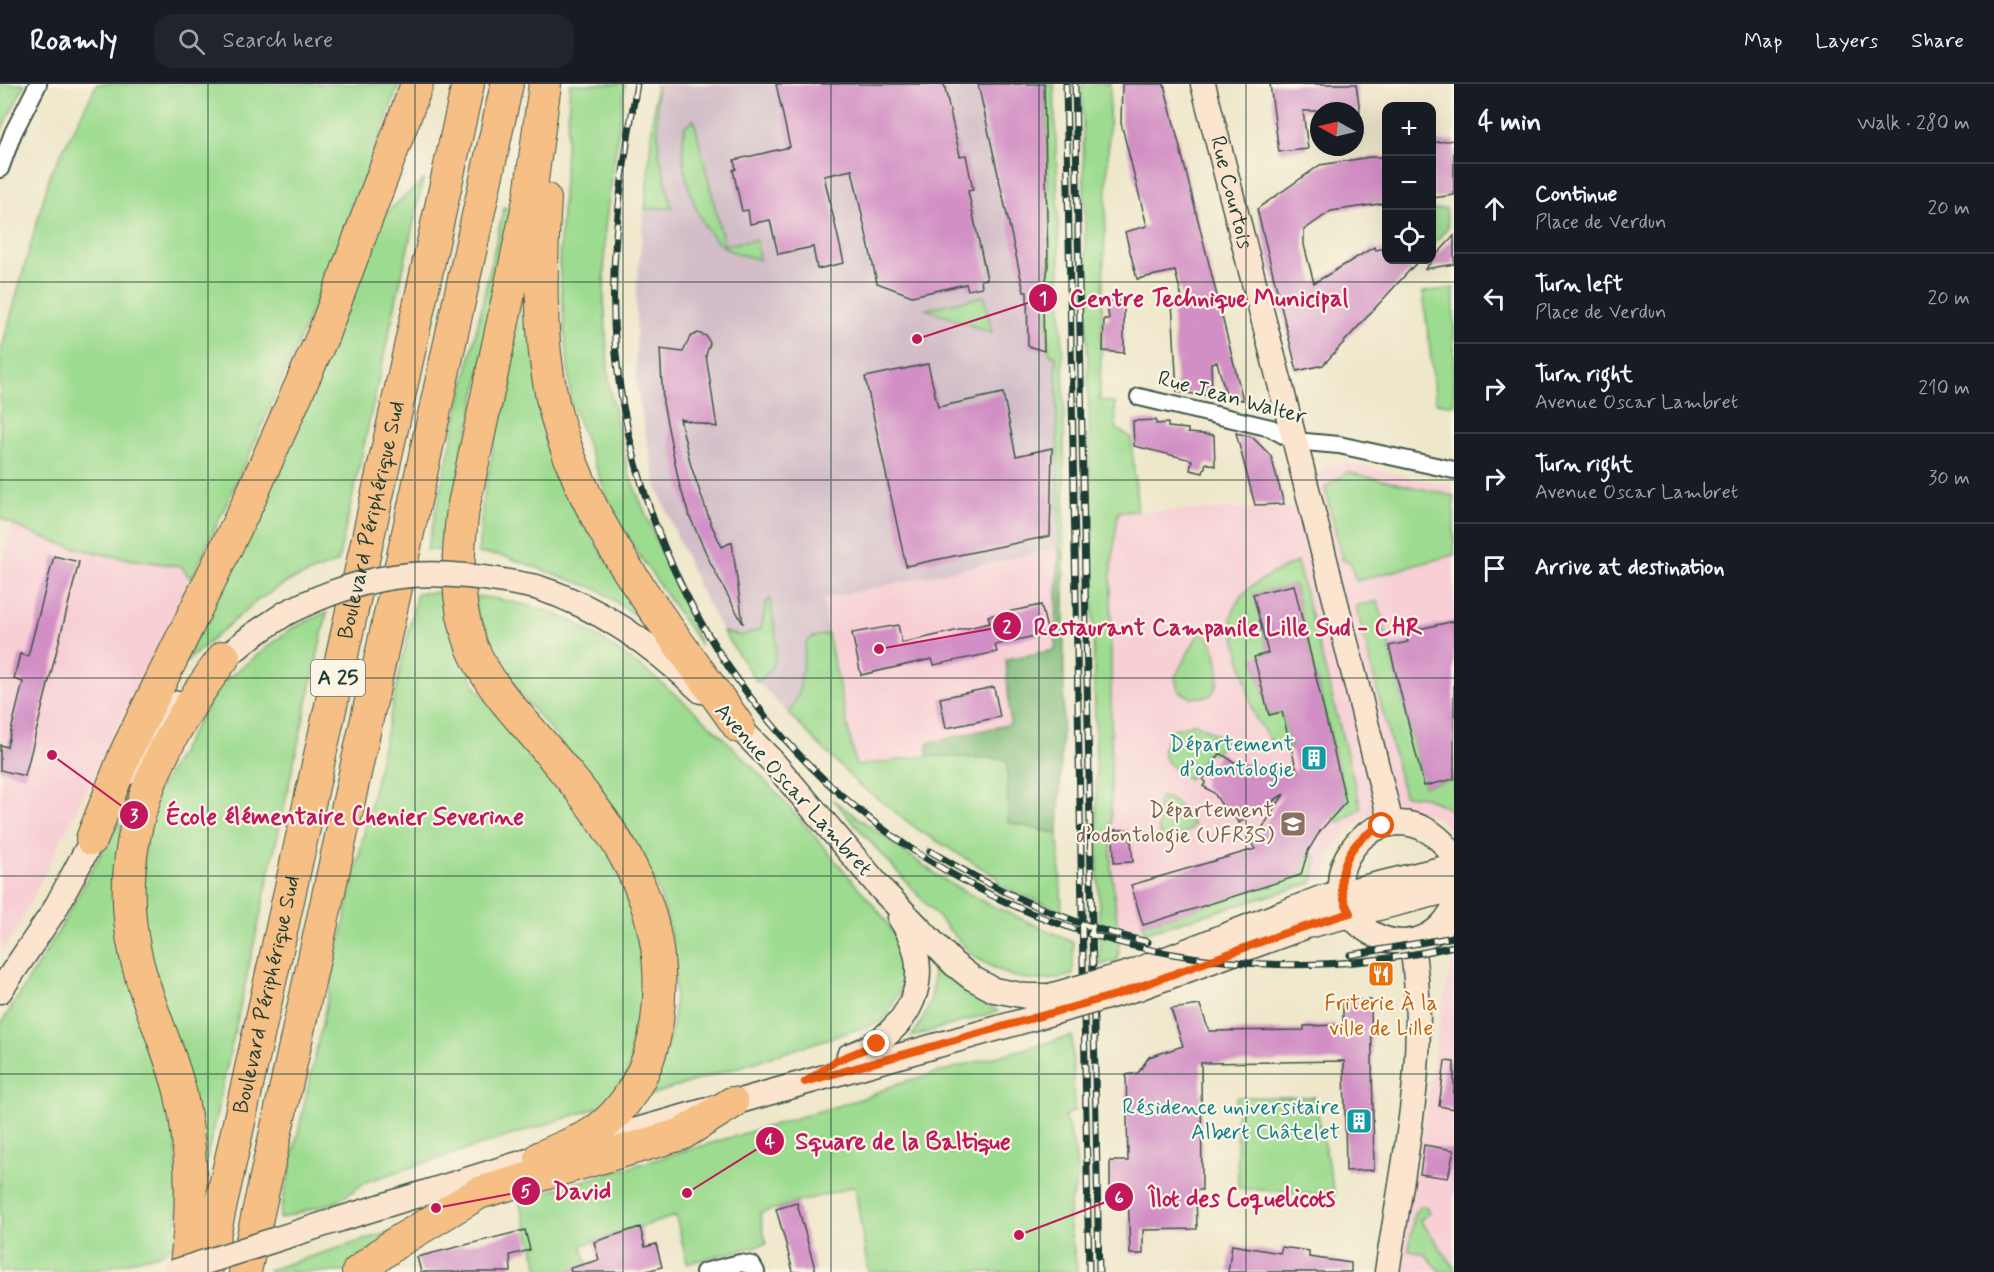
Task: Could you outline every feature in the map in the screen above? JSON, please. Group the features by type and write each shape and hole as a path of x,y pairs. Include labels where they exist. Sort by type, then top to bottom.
{"highway":[{"path":"92,839 126,752 248,503 323,335 417,84"},
{"name":"Boulevard Périphérique Sud","path":"206,1272 468,84"},
{"name":"A 25","path":"245,1272 507,84"},
{"path":"541,1157 587,1136 612,1117 634,1087 648,1058 656,1033 660,974 657,939 650,911 630,862 595,806 494,687 472,648 460,599 458,555 463,508 530,195 545,84"},
{"path":"555,84 541,274 547,369 558,424 578,479 602,529 740,727"},
{"path":"185,1272 191,1218 189,1142 180,1090 154,1018 135,951 131,921 130,869 139,814 158,761 188,708 224,657"},
{"path":"358,1272 394,1244 479,1192 682,1134 732,1104"}],"main road":[{"name":"Rue Courtois","path":"1203,84 1390,824"},
{"name":"Avenue Oscar Lambret","path":"0,991 46,924 151,738 188,693 224,657 286,613 348,586 413,573 469,575 536,587 597,611 639,638 680,671 740,727 883,891 954,964 972,978 994,990 1053,1004"},
{"path":"1454,858 1444,843 1431,832 1408,824 1390,824 1367,833 1350,852 1341,875 1346,903 1364,929 1376,937 1397,942 1411,941 1444,930 1446,920 1454,907"},
{"name":"Avenue Oscar Lambret","path":"174,1272 541,1157 732,1104 1135,980 1454,866"},
{"name":"Avenue Oscar Lambret","path":"1346,903 1454,889"},
{"name":"Avenue Oscar Lambret","path":"805,1082 836,1061 877,1044 903,1021 912,1001 917,986 917,953 912,938 883,891"},
{"path":"1387,1272 1416,1071 1418,1009 1411,941"}],"street":[{"path":"0,169 13,133 38,84"},
{"name":"Rue Jean Walter","path":"1138,397 1271,428 1294,441 1339,445 1454,470"},
{"path":"704,1272 740,1263 752,1265 756,1272"}],"shaded area":[{"path":"656,84 1046,84 1049,353 1056,356 1059,548 823,599 828,634 813,637 799,692 789,714 757,682 723,632 699,588 657,488 636,378 636,296"},
{"path":"1347,462 1454,488 1454,834 1437,818 1412,809 1374,811 1351,827 1333,851 1325,877 1311,885 1119,940 1111,865 1111,574 1118,512 1321,507 1317,475 1328,465"},
{"path":"12,524 35,534 132,560 181,566 191,579 16,931 0,953 0,572"},
{"path":"1059,548 1055,650 1006,660 1010,725 928,743 927,756 856,766 823,599"},
{"path":"1454,956 1454,1272 1387,1272 1393,1230 1417,1170 1442,1004"}],"green space":[{"path":"0,84 25,84 0,133"},
{"path":"97,84 399,84 302,334 191,579 181,566 112,556 63,544 0,517 0,355 50,175"},
{"path":"570,84 625,84 605,227 604,298 609,385 628,472 701,646 618,524 571,403 559,261"},
{"path":"656,84 659,154 672,208 645,209"},
{"path":"1046,84 1054,84 1064,402 1064,559 1059,548 1056,356 1049,353 1045,304 1050,257"},
{"path":"1082,84 1110,84 1100,400 1115,403 1116,428 1131,438 1138,511 1118,512 1111,574 1111,865 1119,940 1118,960 1100,965"},
{"path":"694,120 724,245 756,240 759,259 728,250 710,234 702,221 689,189 683,156 685,126"},
{"path":"423,180 338,562 289,581 255,602 185,663 385,214"},
{"path":"504,207 514,210 444,550 427,550"},
{"path":"1446,208 1448,227 1436,241 1436,210"},
{"path":"527,275 541,417 573,508 647,624 599,590 504,556 478,553 483,501"},
{"path":"1454,288 1454,405 1436,402 1423,292"},
{"path":"984,296 992,333 926,309"},
{"path":"1347,472 1454,496 1454,555 1356,581 1350,562 1342,559 1325,488"},
{"path":"1059,548 1064,559 1064,690 1058,834 1008,822 1007,759 927,756 928,743 1010,724 1006,659 1055,650"},
{"path":"1297,562 1361,808 1339,823 1332,816 1346,802 1294,585 1254,594 1268,653 1254,657 1269,715 1282,712 1291,749 1270,740 1254,716 1231,619 1239,599 1256,583"},
{"path":"446,592 459,650 475,686 525,750 570,794 603,838 641,929 647,991 638,1053 609,1104 368,1181 338,1201 279,1219 417,593"},
{"path":"474,596 513,602 575,623 653,676 713,727 794,812 871,902 894,934 903,958 904,975 900,991 884,1021 647,1096 672,1027 675,971 668,921 651,874 628,831 599,790 500,670 484,634"},
{"path":"770,599 776,634 776,656 773,666 757,682 723,632 741,636 761,629 766,602"},
{"path":"1378,601 1424,786 1454,779 1454,811 1425,797 1404,795 1356,606"},
{"path":"327,612 203,1175 141,937 146,812 219,685 291,629"},
{"path":"828,634 856,766 927,756 1008,758 1008,822 1058,834 1062,911 999,885 997,877 920,831 857,783 789,714 799,692 806,643 813,637"},
{"path":"1205,634 1210,639 1217,656 1217,684 1209,696 1191,698 1178,690 1175,677 1198,635"},
{"path":"1195,723 1226,740 1215,754 1208,752 1189,779 1179,774 1164,758 1163,748 1172,730"},
{"path":"1161,797 1176,803 1194,825 1189,831 1168,841 1159,833 1158,800"},
{"path":"832,799 944,880 986,903 1073,942 1073,975 1044,980 1020,978 998,970 972,955"},
{"path":"118,822 123,827 175,1134 178,1204 175,1242 165,1252 90,1272 0,1272 0,1026 57,934"},
{"path":"1308,854 1317,857 1312,883 1144,933 1142,922 1146,924 1301,875"},
{"path":"932,959 963,990 998,1011 911,1037 923,1018 930,1000 933,981"},
{"path":"1072,1036 1074,1111 1064,1116 1077,1167 1076,1185 1069,1211 1077,1272 868,1272 855,1186 760,1213 766,1244 687,1263 676,1216 582,1245 589,1272 540,1272 519,1200 864,1098 899,1083"},
{"path":"1236,1097 1314,1097 1335,1196 1238,1188"},
{"path":"1421,1206 1426,1207 1430,1213 1420,1220 1454,1267 1454,1272 1441,1272 1425,1254 1409,1251 1414,1214"},
{"path":"396,1230 346,1272 268,1272 268,1270"}],"building":[{"path":"776,84 944,84 960,156 966,155 973,190 968,191 987,279 981,280 982,287 968,290 966,284 912,296 877,283 852,170 824,176 844,263 817,269 813,247 778,254 770,220 750,224 748,210 742,211 733,170 736,169 734,160 790,147"},
{"path":"978,84 1044,84 1048,266 1043,305 1044,351 1028,346 1027,292 1024,292"},
{"path":"1122,84 1164,84 1243,400 1227,398 1217,362 1211,363 1212,396 1177,392 1172,301 1182,298 1175,271 1137,279 1125,232 1147,226 1121,123"},
{"path":"1270,84 1356,84 1359,102 1310,102 1310,111 1303,111 1308,149 1279,152"},
{"path":"1454,140 1454,195 1436,198 1436,142"},
{"path":"1382,157 1382,204 1331,211 1304,230 1304,245 1314,283 1374,247 1376,250 1382,249 1382,264 1415,264 1323,365 1297,371 1257,209 1320,165"},
{"path":"1454,236 1454,264 1425,269 1429,264 1436,264 1436,256"},
{"path":"1124,300 1124,353 1103,351 1104,319 1109,319 1107,302"},
{"path":"698,333 706,336 710,343 706,355 717,427 680,419 691,466 711,524 722,547 732,542 743,624 710,562 689,515 679,483 663,403 660,349 683,352 690,337"},
{"path":"928,364 938,407 1003,393 1016,456 1052,448 1050,536 906,566 865,377"},
{"path":"1156,420 1156,424 1168,423 1168,427 1188,429 1188,433 1214,435 1215,466 1206,463 1203,473 1190,470 1192,460 1134,446 1133,421"},
{"path":"1236,433 1252,437 1271,456 1284,504 1255,505"},
{"path":"54,556 79,562 25,776 0,770 0,745 7,747 23,682 14,679 20,654 28,656"},
{"name":"Département d’odontologie","path":"1294,585 1346,802 1320,831 1308,851 1301,875 1143,925 1131,885 1255,849 1252,844 1284,794 1239,823 1229,808 1225,810 1214,793 1203,786 1206,782 1203,780 1220,753 1234,762 1297,771 1282,712 1269,715 1254,657 1268,653 1253,594"},
{"path":"1041,605 1048,633 995,645 997,652 934,665 932,659 861,675 852,633 898,625 902,643 990,623 988,616"},
{"path":"1454,621 1454,779 1424,786 1389,646 1408,642 1406,632"},
{"path":"994,687 1000,717 946,728 940,698"},
{"path":"1113,830 1130,830 1133,862 1114,863"},
{"path":"1343,1000 1371,1000 1374,1170 1346,1171 1344,1061 1201,1063 1202,1190 1196,1190 1197,1229 1143,1230 1143,1254 1130,1254 1128,1187 1110,1188 1110,1161 1128,1161 1126,1075 1138,1073 1149,1057 1183,1046 1171,1009 1200,1005 1209,1031 1304,1030 1304,1026 1343,1025"},
{"path":"1445,1061 1454,1062 1454,1109 1439,1106"},
{"path":"1424,1145 1454,1150 1448,1178 1420,1174"},
{"path":"797,1203 816,1272 793,1272 776,1209"},
{"path":"640,1227 645,1247 656,1244 662,1267 643,1272 571,1272 570,1268 599,1260 594,1242"},
{"path":"525,1230 530,1250 510,1255 511,1272 421,1272 417,1257"},
{"path":"1232,1245 1280,1253 1282,1247 1309,1251 1309,1257 1351,1263 1351,1272 1228,1272"}],"railway":[{"path":"637,84 624,164 615,245 614,325 623,406 663,545 729,667 816,772 921,856 1041,917 1173,954 1311,964 1454,946"},
{"path":"1066,84 1089,1272"},
{"path":"1075,84 1099,1272"},
{"path":"930,851 1035,906 1119,935 1148,942"},
{"path":"1350,955 1454,937"}],"place":[{"name":"Centre Technique Municipal","path":"917,339"},
{"name":"Restaurant Campanile Lille Sud - CHR","path":"879,649"},
{"name":"École élémentaire Chenier Severine","path":"52,755"},
{"name":"Département d’odontologie","path":"1314,758"},
{"name":"Département d’odontologie (UFR3S)","path":"1293,824"},
{"name":"Friterie À la ville de Lille","path":"1381,974"},
{"name":"Résidence universitaire Albert Châtelet","path":"1359,1121"},
{"name":"Square de la Baltique","path":"687,1193"},
{"name":"David","path":"436,1208"},
{"name":"Îlot des Coquelicots","path":"1019,1235"}],"route":[{"path":"877,1044 836,1061 805,1082 1119,994 1285,933 1350,913 1343,900 1341,875 1343,867 1350,852 1360,839 1382,826"}]}
